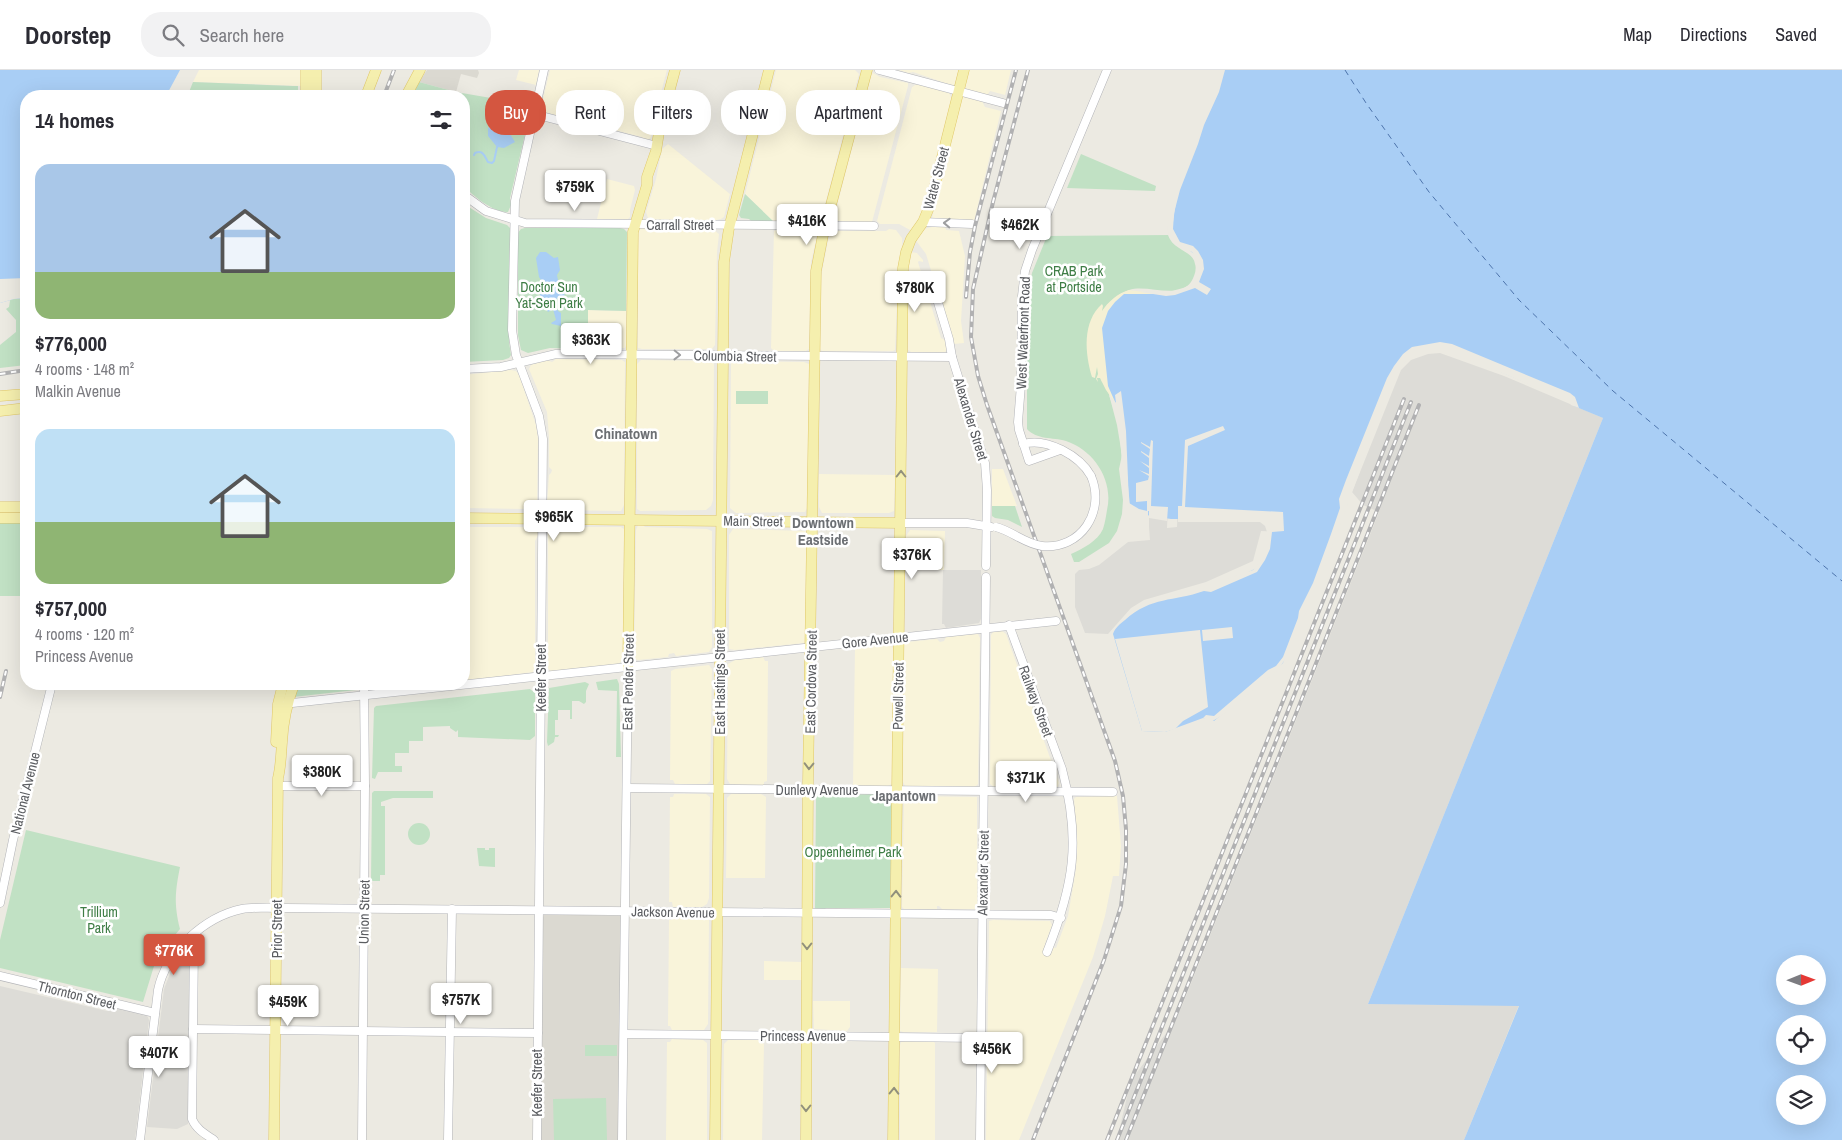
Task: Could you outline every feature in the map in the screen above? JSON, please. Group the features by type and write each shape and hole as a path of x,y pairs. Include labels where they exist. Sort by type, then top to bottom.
{"main road":[{"path":"306,70 306,90"},
{"path":"316,70 316,90"},
{"path":"368,90 376,70"},
{"path":"409,90 420,70"},
{"name":"East Pender Street","path":"628,668 633,232 676,70"},
{"name":"East Hastings Street","path":"715,1140 724,262 730,225 769,70"},
{"name":"East Cordova Street","path":"806,1140 808,790 812,647 816,267 867,70"},
{"name":"Water Street","path":"906,252 910,239 923,222 933,194 964,70"},
{"name":"Powell Street","path":"893,1140 903,268 906,252"},
{"path":"0,396 20,394"},
{"path":"0,411 20,409"},
{"path":"0,507 20,507"},
{"path":"0,518 20,518"},
{"name":"Main Street","path":"470,518 900,523"},
{"path":"282,704 283,690"},
{"path":"282,704 290,690"},
{"name":"Prior Street","path":"274,1140 279,908 278,782 281,768 282,704"}],"street":[{"name":"Keefer Street","path":"539,90 544,70"},
{"path":"879,70 1003,103"},
{"name":"West Waterfront Road","path":"1060,450 1029,461 1019,430 1022,296 1025,271 1107,70"},
{"path":"546,117 656,149"},
{"name":"Keefer Street","path":"529,135 518,187 514,221 512,330 514,346 539,416 542,430 537,1140"},
{"name":"Carrall Street","path":"470,199 486,211 514,221 530,223 874,226"},
{"path":"923,222 972,224"},
{"name":"Alexander Street","path":"930,276 949,339 952,357 985,463 987,490 986,566"},
{"name":"Columbia Street","path":"470,369 501,367 550,354 952,357"},
{"name":"Main Street","path":"900,523 966,524 996,527 1039,545 1057,545 1071,540 1086,528 1094,513 1096,495 1091,476 1080,461 1060,450 1040,444 1023,444"},
{"name":"Alexander Street","path":"980,1140 986,577"},
{"name":"Gore Avenue","path":"470,684 541,678 1056,621"},
{"name":"Railway Street","path":"1009,625 1062,769 1072,826 1073,857 1068,890 1061,918 1047,952"},
{"name":"East Pender Street","path":"622,1140 628,668"},
{"name":"National Avenue","path":"0,903 13,840 50,690"},
{"name":"Union Street","path":"362,1140 364,690"},
{"name":"Gore Avenue","path":"282,704 365,697 416,690"},
{"path":"278,782 365,786"},
{"name":"Dunlevy Avenue","path":"627,788 1113,792"},
{"name":"Jackson Avenue","path":"140,1140 159,985 166,967 175,953 192,936 218,919 248,908 1051,915 1061,918"},
{"path":"448,1140 452,909"},
{"path":"192,936 194,942 192,1113 194,1124 214,1140"},
{"name":"Thornton Street","path":"0,976 155,1013"},
{"path":"193,1030 538,1032"},
{"name":"Princess Avenue","path":"624,1034 981,1038"}],"shaded area":[{"path":"199,70 301,70 301,86 193,82"},
{"path":"427,70 478,70 479,73 477,78 461,74 457,90 449,90 419,82"},
{"path":"519,70 539,70 536,85 516,80"},
{"path":"550,70 667,70 662,90 634,90 634,135 624,132 624,90 556,90 556,115 546,113 545,90"},
{"path":"776,70 855,70 859,74 855,90 796,90 796,135 843,135 821,220 809,220 805,223 783,222 783,218 778,218 775,223 745,194 760,135 786,135 786,90 771,90"},
{"path":"899,70 960,70 954,86 913,72 909,73"},
{"path":"968,70 1011,70 1005,95 990,91 985,95 966,89 964,85"},
{"path":"873,73 880,77 908,83 900,116 900,90 867,90"},
{"path":"917,84 949,92 952,99 920,220 910,230 899,224 880,224 877,221 912,87"},
{"path":"965,96 982,101 985,107 1001,111 974,221 935,220 932,218 951,132 962,97"},
{"path":"634,135 652,135 648,140"},
{"path":"855,135 895,135 872,222 870,224 835,221 834,217"},
{"path":"668,144 730,194 724,217 708,222 657,221 648,218 646,212 656,179 662,149"},
{"path":"607,179 634,186 635,190 628,219 597,219"},
{"path":"945,226 946,230 959,231 965,256 961,321 964,343 954,344 926,254 917,242 917,238 924,229"},
{"path":"641,228 714,230 719,234 715,345 712,349 638,348 637,236"},
{"path":"889,229 896,230 902,238 903,257 897,304 895,350 822,351 820,349 821,276 830,231 886,231"},
{"path":"815,230 818,232 811,262 809,349 806,351 774,351 771,348 774,231"},
{"path":"911,252 917,253 923,260 923,262 918,262 941,338 947,341 948,349 945,352 911,352 908,350 907,255"},
{"path":"588,310 626,311 625,348 592,349 588,346"},
{"path":"1440,353 1504,376 1603,418 1368,1004 1519,1005 1464,1140 1117,1140 1129,1088 1126,1087 1173,1024 1182,1006 1379,512 1363,505 1352,492 1401,370 1411,360 1428,354"},
{"path":"556,359 622,360 625,362 624,505 621,511 552,510 547,505 549,475 552,470 549,467 547,412 529,369 531,365 546,360 552,362"},
{"path":"641,360 711,361 714,364 713,500 711,506 706,510 640,511 637,509 637,364"},
{"path":"735,361 804,362 809,364 808,506 805,512 736,513 730,508 731,363"},
{"path":"511,370 516,371 519,375 536,425 538,439 537,505 532,509 470,508 470,374"},
{"path":"992,469 1003,469 1017,506 992,506"},
{"path":"819,474 895,475 894,511 889,513 822,513 819,507"},
{"path":"1149,506 1168,507 1167,528 1177,527 1178,506 1283,512 1283,532 1261,531 1253,561 1206,582 1144,600 1131,608 1108,634 1085,633 1075,607 1075,574 1079,570 1099,565 1128,542 1150,540"},
{"path":"553,525 557,527 621,527 624,529 623,659 619,664 551,671 548,669 548,529"},
{"path":"638,525 645,527 707,529 712,531 712,647 709,652 676,656 674,653 669,654 668,657 634,659 636,530"},
{"path":"470,527 530,527 538,531 535,541 535,670 533,672 470,680"},
{"path":"733,529 806,531 806,641 804,643 729,649 729,535"},
{"path":"910,530 945,531 944,570 908,570 905,566 906,536"},
{"path":"943,570 981,570 981,619 979,623 946,628 942,624"},
{"path":"1002,631 1006,634 1059,783 1057,788 994,787 990,784 991,635 993,632"},
{"path":"978,634 980,638 978,784 975,787 905,786 903,782 904,644 907,642 937,639 940,642 944,641 946,637"},
{"path":"889,644 893,648 892,784 888,786 853,786 855,649 858,646"},
{"path":"763,657 765,661 768,661 767,781 764,782 764,785 730,784 727,779 728,664 735,660"},
{"path":"709,665 712,669 710,781 707,784 675,784 673,780 670,780 671,671"},
{"path":"674,794 706,794 710,797 709,898 707,904 702,907 673,907 672,902 669,902 670,797 673,797"},
{"path":"731,794 761,794 766,797 765,878 726,878 727,798"},
{"path":"904,796 977,797 977,906 975,909 942,909 939,906 937,906 937,909 904,909 902,907"},
{"path":"1117,796 1121,846 1119,876 1113,876 1105,916 1093,957 1019,1140 986,1140 989,921 1050,921 1052,925 1045,944 1056,948 1068,916 1076,869 1077,835 1074,799 1076,797"},
{"path":"544,914 621,916 619,1140 540,1140 541,925"},
{"path":"703,916 709,920 708,1024 704,1030 672,1030 668,1026 669,920 672,917"},
{"path":"190,943 192,948 189,955 188,1124 177,1129 147,1127 164,989 173,966"},
{"path":"764,961 802,962 802,980 764,980"},
{"path":"901,968 938,969 937,1032 900,1031"},
{"path":"0,986 107,1011 109,1005 147,1015 149,1020 135,1140 0,1140"},
{"path":"813,1001 850,1001 850,1027 847,1031 814,1029"},
{"path":"672,1039 703,1040 707,1043 707,1140 666,1140 667,1042 670,1042"},
{"path":"728,1040 759,1040 764,1044 762,1140 723,1140 724,1044"},
{"path":"933,1041 935,1043 935,1140 900,1140 900,1045 901,1042"}],"green space":[{"path":"193,82 298,86 298,90 190,90"},
{"path":"419,82 449,90 415,90"},
{"path":"470,94 485,97 485,135 525,135 508,212 496,210 478,199 470,191"},
{"path":"1081,154 1156,186 1155,191 1067,188"},
{"path":"745,194 775,223 752,222 749,219 741,218 739,215"},
{"path":"470,208 486,218 507,225 510,228 509,342 511,355 503,360 470,362"},
{"name":"Doctor Sun Yat-Sen Park","path":"620,228 627,232 626,311 588,310 588,346 583,349 550,348 528,353 521,350 518,335 517,234 521,229"},
{"name":"CRAB Park at Portside","path":"1168,235 1174,244 1193,259 1196,266 1191,282 1185,287 1171,291 1129,290 1111,301 1102,314 1099,371 1102,382 1106,383 1117,425 1122,455 1119,469 1123,500 1122,514 1117,531 1109,543 1079,562 1074,562 1071,554 1094,541 1103,529 1108,499 1107,488 1100,468 1093,459 1076,445 1066,441 1040,437 1027,429 1027,296 1032,273 1047,236"},
{"path":"20,284 20,366 0,368 0,345 16,332 16,320 6,309 9,307 11,294"},
{"path":"736,391 768,391 768,404 736,404"},
{"path":"992,506 1015,506 1022,527 1008,520 992,516"},
{"path":"0,522 20,522 20,596 0,596"},
{"path":"617,679 619,684 621,757 616,757 617,691 598,690 596,682"},
{"path":"585,682 589,684 586,691 586,702 584,704 579,701 572,701 572,719 570,719 570,710 558,710 558,720 555,720 555,735 559,735 548,746 549,688"},
{"path":"530,689 535,693 535,736 530,740 458,737 458,730 456,732 450,726 423,727 423,741 409,741 409,753 395,753 395,766 402,766 402,772 378,772 375,779 372,778 374,708 376,706"},
{"path":"296,690 356,690 293,697"},
{"path":"374,791 433,791 433,798 393,798 381,802 381,806 385,806 385,875 380,875 380,881 371,881 372,793"},
{"name":"Oppenheimer Park","path":"819,795 892,795 890,908 826,908 824,910 815,910 816,797"},
{"path":"415,823 423,823 430,830 430,838 423,845 415,845 408,838 408,830"},
{"name":"Trillium Park","path":"26,830 180,867 176,898 180,929 164,948 154,966 143,1002 0,968 0,940"},
{"path":"477,848 489,850 489,848 495,848 495,867 479,866"},
{"path":"585,1045 617,1045 617,1056 585,1056"},
{"path":"606,1098 607,1140 554,1140 553,1099"}],"sand":[{"path":"1129,290 1152,293 1145,296 1116,404 1100,378 1097,378 1098,382 1096,379 1098,374 1097,367 1095,378 1092,377 1087,348 1088,329 1096,311 1102,304 1102,311 1114,298"}],"water":[{"path":"0,70 180,70 169,90 20,90 20,298 0,303"},
{"path":"1223,70 1842,70 1842,1140 1464,1140 1519,1006 1368,1004 1603,418 1574,406 1573,402 1446,349 1418,351 1397,368 1283,663 1214,721 1203,718 1165,732 1142,731 1113,634 1115,630 1135,612 1144,607 1204,591 1260,566 1270,532 1260,519 1171,519 1146,515 1130,506 1125,455 1116,404 1108,386 1102,328 1108,311 1124,294 1172,294 1192,287 1201,272 1198,257 1171,236 1178,188"},
{"path":"511,135 515,142 504,148 497,147 488,136"},
{"path":"540,252 546,252 554,258 558,257 560,270 557,275 558,280 566,282 564,297 559,296 554,302 561,313 561,326 551,323 556,320 553,309 548,312 540,298 541,280 536,258"}],"pier":[{"path":"1220,70 1225,70 1219,92 1204,125 1180,190 1174,213 1173,229 1180,242 1193,246 1198,251 1203,260 1204,269 1199,282 1211,289 1207,295 1195,288 1166,296 1140,292 1172,291 1183,288 1190,285 1199,272 1196,258 1192,252 1176,245 1169,237 1167,226 1176,187 1188,151 1194,143 1194,130 1199,123"},
{"path":"20,278 20,298 0,303 0,279"},
{"path":"1440,342 1452,344 1570,393 1575,397 1579,408 1507,375 1445,351 1437,350 1419,353 1404,363 1387,398 1323,571 1289,654 1277,671 1221,716 1211,722 1203,718 1206,715 1214,716 1268,670 1276,666 1283,657 1299,611 1313,583 1331,534 1340,508 1339,499 1346,480 1387,378 1403,354 1412,347"},
{"path":"1121,391 1126,431 1129,503 1147,511 1147,501 1136,502 1136,483 1148,480 1149,476 1139,470 1149,474 1149,468 1140,461 1149,466 1149,458 1141,451 1149,456 1150,449 1141,442 1150,447 1151,440 1153,441 1151,506 1168,507 1167,521 1149,518 1149,511 1148,518 1145,517 1128,508 1125,504 1119,424 1109,395 1116,403 1115,395"},
{"path":"1223,426 1225,430 1188,446 1185,507 1283,512 1284,531 1272,532 1270,549 1257,572 1211,592 1204,591 1203,588 1253,570 1261,560 1267,532 1265,526 1260,522 1178,522 1178,506 1182,506 1185,440"},
{"path":"1232,627 1233,638 1203,641 1202,630"},
{"path":"1200,630 1208,707 1183,721 1175,729 1165,732 1142,731 1115,639"}],"waterway":[{"path":"474,155 480,152 488,162 492,163 497,147"}],"ferry route":[{"path":"1345,70 1429,192 1519,300 1613,391 1842,581"}],"railway":[{"path":"386,90 394,70"},
{"path":"966,297 970,252 975,226 1016,70"},
{"path":"1028,70 993,202 973,289 971,337 978,376 987,405 1115,761 1123,796 1126,829 1126,864 1121,906 1104,960 1033,1140"},
{"path":"0,374 20,371"},
{"path":"1107,1140 1404,399"},
{"path":"1117,1140 1411,402"},
{"path":"1126,1140 1419,405"},
{"path":"0,697 6,671"}],"district":[{"name":"Chinatown","path":"626,434"},
{"name":"Downtown Eastside","path":"823,532"},
{"name":"Japantown","path":"904,796"}]}
